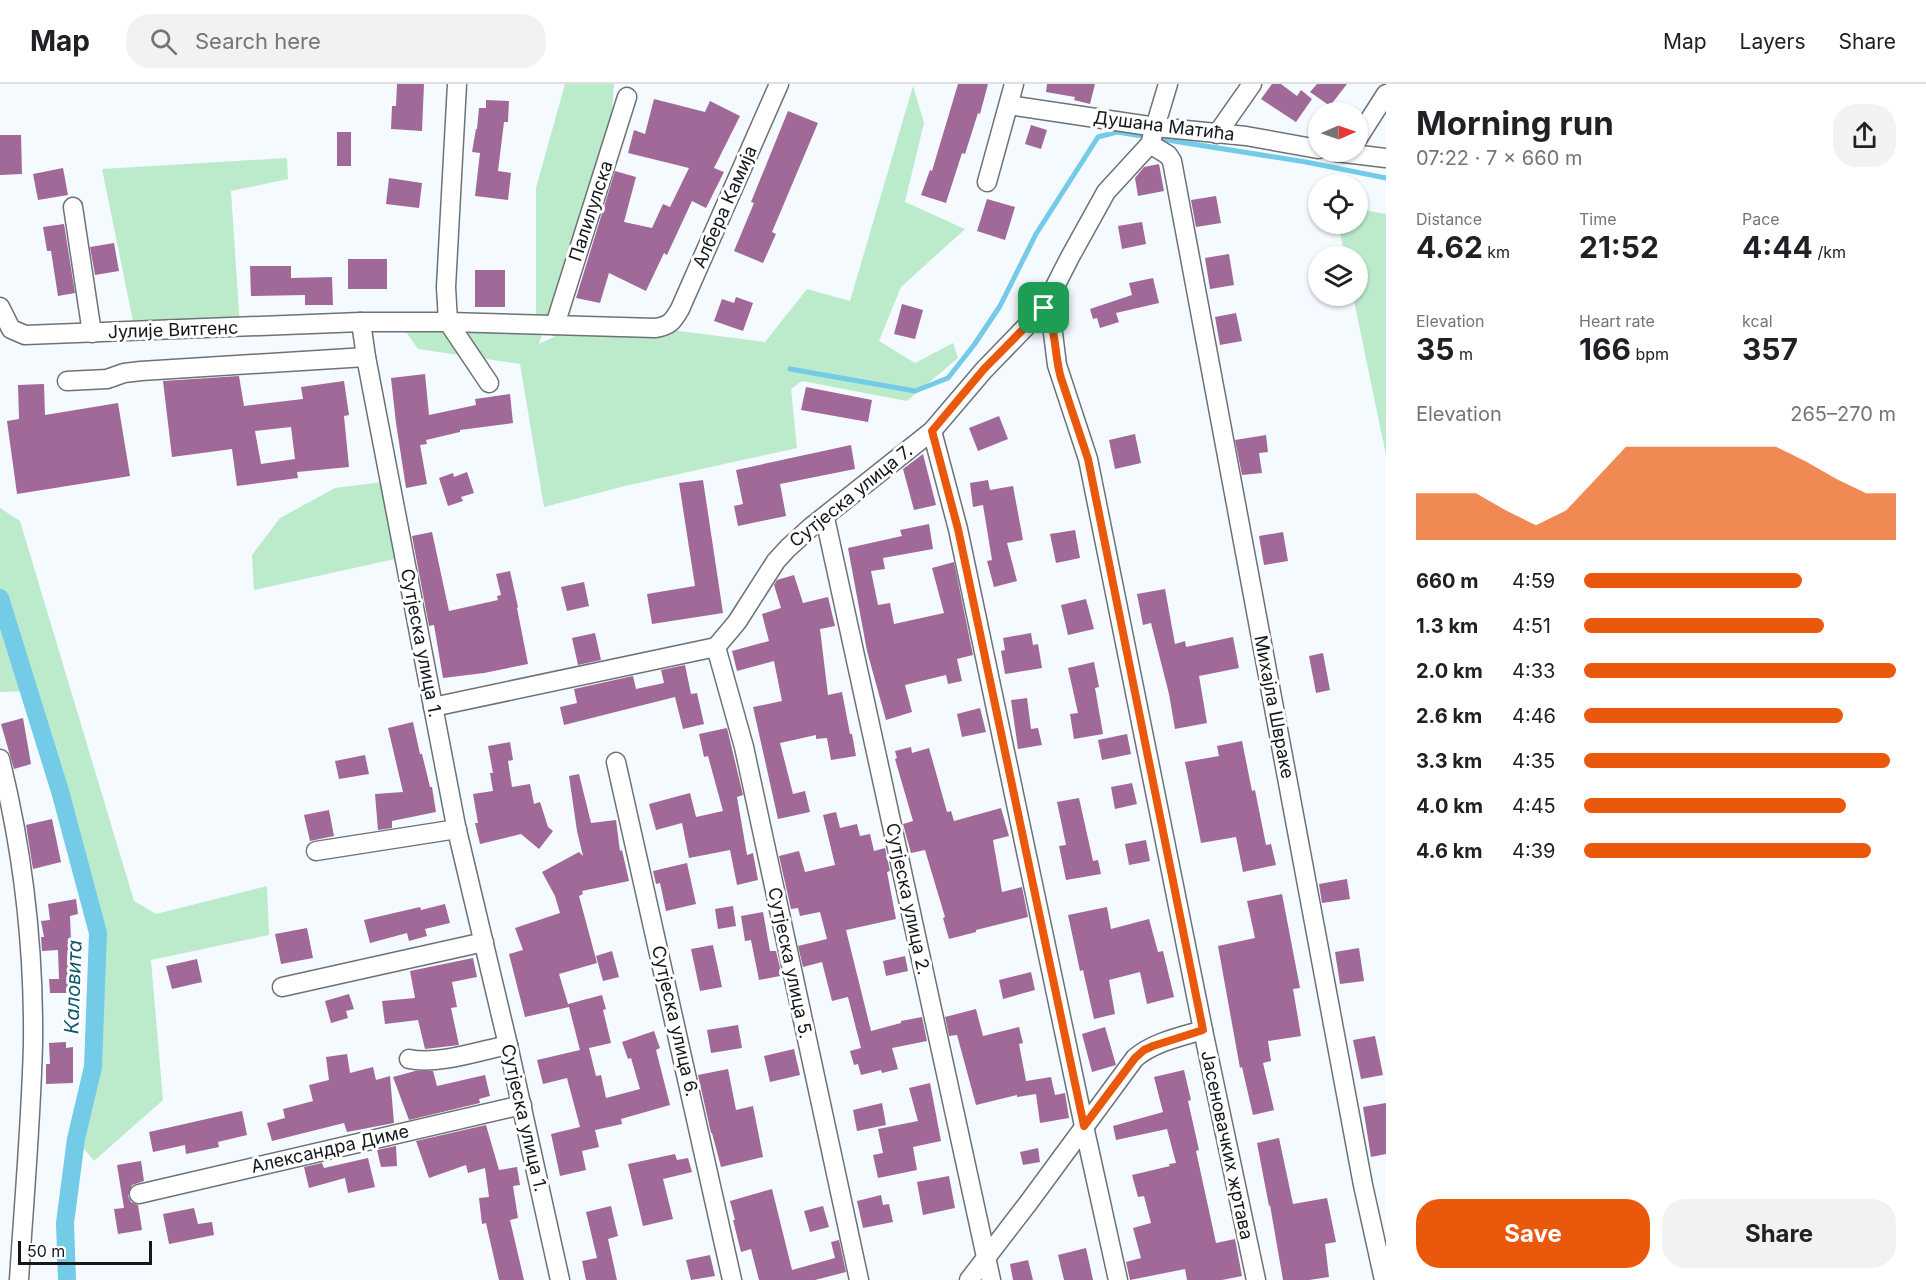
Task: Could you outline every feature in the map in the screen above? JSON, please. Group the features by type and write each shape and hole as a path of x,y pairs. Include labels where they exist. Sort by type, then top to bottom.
{"street":[{"path":"457,84 447,287 448,322 489,382"},
{"name":"Албера Камија","path":"555,325 655,328 673,322 779,84"},
{"path":"987,182 1014,84"},
{"name":"Сутјеска улица 7.","path":"716,647 737,622 776,561 803,534 932,431 984,369 1044,308 1106,192 1150,144 1168,84"},
{"path":"1217,134 1252,84"},
{"path":"1368,119 1386,94"},
{"name":"Палилулска","path":"555,325 627,97"},
{"name":"Душана Матића","path":"1010,105 1156,127 1246,136 1308,147"},
{"name":"Михајла Швраке","path":"1150,144 1168,155 1172,161 1363,1185 1384,1280"},
{"path":"1368,153 1386,158"},
{"path":"73,207 92,333"},
{"name":"Јулије Витгенс","path":"0,307 11,329 25,335 361,322"},
{"name":"Јасеновачких жртава","path":"1044,308 1052,325 1057,365 1088,459 1203,1030 1256,1280"},
{"path":"361,322 555,325"},
{"name":"Сутјеска улица 1.","path":"361,322 457,829 522,1105 560,1280"},
{"path":"67,381 107,379 141,370 366,357"},
{"path":"932,431 958,529 1118,1280"},
{"name":"Сутјеска улица 2.","path":"825,518 991,1280"},
{"path":"433,707 716,647"},
{"name":"Сутјеска улица 5.","path":"716,647 744,747 859,1280"},
{"path":"0,759 24,890 32,998 30,1122 18,1280"},
{"name":"Сутјеска улица 6.","path":"616,762 732,1280"},
{"path":"316,851 457,829"},
{"path":"282,987 484,942"},
{"path":"969,1280 1135,1058 1144,1050 1203,1030"},
{"path":"409,1059 441,1058 508,1045"},
{"name":"Александра Диме","path":"139,1194 522,1105"}],"green space":[{"path":"565,84 614,84 611,126 539,344 577,326 655,328 765,342 807,289 850,301 913,86 924,123 905,202 965,229 901,287 879,341 915,363 953,343 958,358 907,401 802,381 791,389 797,448 625,486 544,507 520,364 418,349 399,322 536,324 536,188"},
{"path":"287,158 288,179 231,191 240,327 135,331 102,169"},
{"path":"1368,211 1386,214 1386,455 1355,306 1368,306 1368,246 1343,246 1340,234 1368,234"},
{"path":"390,481 404,557 254,590 252,555 280,518 335,488"},
{"path":"0,508 20,521 134,901 156,914 267,886 269,935 151,960 163,1100 94,1161 76,1139 93,1067 98,933 29,691 0,692"}],"building":[{"path":"397,84 424,84 422,131 391,129 392,106 396,106"},
{"path":"958,84 988,84 980,114 978,113 965,154 962,153 946,203 921,195 930,170 932,171"},
{"path":"1047,84 1095,84 1090,104 1074,100 1075,97 1046,92"},
{"path":"1272,84 1281,84 1297,96 1301,90 1312,99 1296,122 1261,99"},
{"path":"1317,84 1347,84 1333,102 1324,102 1310,92"},
{"path":"654,99 705,112 710,101 740,116 714,168 724,172 706,208 692,201 667,255 664,253 646,291 609,273 600,303 576,298 615,171 636,177 624,222 652,228 663,204 670,207 689,168 628,153 634,130 645,134"},
{"path":"486,100 509,101 508,122 504,122 498,171 511,173 508,200 475,196 480,153 472,152 479,108 486,108"},
{"path":"788,111 818,123 772,232 776,234 763,263 734,251"},
{"path":"1031,125 1047,130 1041,149 1025,144"},
{"path":"337,132 351,132 351,166 337,166"},
{"path":"0,135 21,135 22,174 0,175"},
{"path":"1159,164 1164,191 1138,196 1135,178 1144,167"},
{"path":"63,168 68,195 38,200 33,174"},
{"path":"389,178 422,183 419,208 386,204"},
{"path":"1216,196 1221,223 1196,227 1191,200"},
{"path":"987,199 1015,207 1005,240 977,231"},
{"path":"1142,222 1146,244 1122,249 1118,226"},
{"path":"64,224 75,293 58,296 51,251 47,251 43,227"},
{"path":"114,243 119,271 95,275 90,247"},
{"path":"1229,254 1234,285 1210,289 1205,258"},
{"path":"348,259 387,259 387,289 348,289"},
{"path":"250,266 291,266 291,278 332,277 333,305 305,305 305,295 251,296"},
{"path":"475,270 505,270 505,307 475,307"},
{"path":"1153,278 1159,303 1116,313 1119,322 1100,328 1097,318 1093,319 1090,309 1132,295 1129,283"},
{"path":"736,297 753,303 743,331 714,321 722,299 734,303"},
{"path":"902,304 923,310 915,339 894,334"},
{"path":"1236,313 1242,341 1220,345 1215,317"},
{"path":"425,374 429,415 476,405 475,399 510,394 513,423 460,430 460,432 426,440 427,444 420,445 427,484 406,488 391,378"},
{"path":"239,376 244,406 303,399 301,387 344,381 349,415 344,416 349,467 297,472 298,478 237,486 232,449 172,457 163,381","holes":["291,427 295,459 261,464 255,431"]},
{"path":"44,384 45,415 118,403 130,476 17,494 7,421 19,419 18,385"},
{"path":"806,387 872,400 868,422 801,410"},
{"path":"999,416 1008,439 978,451 969,428"},
{"path":"1135,434 1141,463 1115,469 1109,440"},
{"path":"1266,435 1268,452 1259,453 1262,473 1242,475 1235,440"},
{"path":"851,445 855,469 780,484 786,516 738,526 734,506 743,504 736,470"},
{"path":"923,454 936,505 914,510 903,469"},
{"path":"467,472 474,493 461,497 463,501 448,506 439,478 453,473 454,477"},
{"path":"703,480 723,613 652,624 647,594 695,586 679,483"},
{"path":"988,480 990,490 1013,486 1023,540 1007,543 1017,581 994,587 987,561 992,560 983,505 973,507 970,483"},
{"path":"929,524 933,549 883,558 885,569 871,571 878,605 890,603 894,624 944,613 932,568 954,562 973,655 957,659 962,681 948,684 946,675 905,685 912,712 886,720 867,651 848,548 902,536 900,530"},
{"path":"1075,530 1080,558 1056,563 1050,534"},
{"path":"432,532 449,611 498,600 497,596 501,595 496,574 510,571 528,664 443,678 434,625 429,626 412,536"},
{"path":"1283,532 1288,561 1264,565 1259,536"},
{"path":"794,575 803,603 828,597 835,626 820,629 828,695 842,692 856,756 831,760 827,738 816,739 816,735 780,743 793,794 805,791 810,812 778,819 753,707 782,701 774,661 737,671 732,651 769,641 762,614 781,608 774,585 777,580"},
{"path":"584,582 589,606 567,611 561,587"},
{"path":"1165,589 1175,644 1185,641 1186,647 1233,637 1239,668 1199,676 1207,723 1175,729 1169,694 1151,623 1143,625 1137,594"},
{"path":"1086,599 1094,629 1068,635 1061,605"},
{"path":"595,633 601,660 578,665 572,638"},
{"path":"1031,633 1033,645 1038,644 1042,668 1005,674 1001,651 1005,650 1003,638"},
{"path":"1323,653 1330,690 1316,693 1309,656"},
{"path":"1094,662 1099,687 1095,688 1103,734 1074,739 1070,714 1078,713 1068,668"},
{"path":"685,665 691,694 697,693 704,724 683,729 675,697 564,725 560,707 577,703 574,689 633,676 636,689 664,683 661,670"},
{"path":"1027,698 1031,729 1038,728 1042,745 1018,749 1011,700"},
{"path":"980,708 986,732 962,737 957,714"},
{"path":"23,718 31,764 14,769 1,724"},
{"path":"413,722 420,754 422,754 430,787 432,787 436,812 392,821 392,828 378,830 375,794 403,792 388,728"},
{"path":"727,728 743,795 737,797 747,855 753,853 758,880 737,885 730,850 689,858 682,823 656,830 649,804 690,793 696,817 723,811 708,756 704,757 699,734"},
{"path":"1127,734 1131,754 1102,760 1098,740"},
{"path":"1242,741 1266,845 1271,844 1276,865 1243,872 1236,837 1201,843 1185,762 1219,756 1217,746"},
{"path":"510,742 513,760 508,761 512,787 530,784 534,804 540,802 548,827 553,831 539,849 521,834 480,844 475,823 478,823 473,794 493,791 490,773 493,773 488,746"},
{"path":"911,747 912,753 929,748 947,812 951,811 954,821 1001,808 1009,836 993,840 1002,892 1022,887 1028,917 949,939 943,918 945,917 925,850 911,853 903,824 913,821 895,759 897,758 895,751"},
{"path":"365,755 369,774 339,779 335,761"},
{"path":"579,774 591,823 616,820 620,851 622,850 629,881 582,891 583,894 579,896 597,963 559,974 568,1004 602,995 611,1043 589,1048 596,1076 601,1075 606,1098 640,1089 631,1058 628,1059 622,1042 654,1031 660,1048 656,1050 670,1105 621,1119 622,1124 595,1130 599,1147 582,1151 586,1170 560,1176 551,1134 580,1127 567,1078 543,1084 537,1060 580,1050 569,1007 525,1017 509,954 523,950 515,928 560,913 555,896 542,872 579,852 583,856 569,776"},
{"path":"1132,783 1137,804 1115,809 1111,787"},
{"path":"1079,798 1093,861 1098,860 1101,874 1066,880 1059,846 1066,845 1057,802"},
{"path":"329,810 334,836 310,841 304,815"},
{"path":"836,812 840,828 857,824 860,836 870,834 874,851 885,848 890,871 887,872 896,919 846,930 871,1031 922,1017 927,1041 892,1048 898,1069 882,1073 881,1070 861,1075 858,1064 854,1065 850,1051 861,1048 848,997 832,1001 822,962 803,967 798,946 827,939 820,912 800,916 798,908 791,909 779,856 799,851 805,872 835,865 823,815"},
{"path":"52,819 61,862 33,869 26,825"},
{"path":"1146,840 1150,861 1129,865 1125,844"},
{"path":"687,863 696,904 666,911 660,883 656,884 653,871"},
{"path":"1347,879 1350,899 1322,903 1319,884"},
{"path":"1282,894 1300,988 1293,989 1301,1036 1268,1041 1271,1061 1263,1063 1274,1110 1253,1115 1242,1067 1240,1068 1218,946 1255,938 1247,901"},
{"path":"76,899 78,914 70,916 73,993 50,993 49,979 59,979 58,950 42,951 41,937 44,937 41,921 50,920 48,904"},
{"path":"445,904 450,923 425,929 427,936 409,941 407,933 370,943 364,920 420,907 421,910"},
{"path":"733,906 736,926 718,929 715,909"},
{"path":"1107,907 1111,929 1149,919 1158,952 1163,951 1174,997 1147,1004 1140,972 1109,980 1115,1014 1094,1019 1083,970 1080,971 1068,915"},
{"path":"763,912 770,951 776,951 781,972 780,976 759,980 751,940 745,941 741,916"},
{"path":"307,928 313,958 281,964 275,934"},
{"path":"713,945 722,987 700,991 691,949"},
{"path":"1359,948 1364,981 1340,984 1335,952"},
{"path":"612,951 619,977 603,981 596,956"},
{"path":"905,956 908,971 886,976 883,961"},
{"path":"473,958 477,977 452,982 457,1007 451,1008 459,1045 425,1049 418,1020 385,1024 382,1001 415,998 410,971"},
{"path":"197,959 202,982 172,989 166,966"},
{"path":"1031,972 1035,990 1003,999 999,980"},
{"path":"349,994 354,1009 346,1011 348,1018 331,1023 325,1001"},
{"path":"976,1009 983,1036 1019,1027 1023,1043 1019,1044 1026,1081 1051,1077 1055,1095 1065,1093 1069,1118 1040,1123 1036,1094 1017,1097 1017,1095 976,1105 957,1035 949,1036 945,1017"},
{"path":"738,1025 742,1048 711,1053 707,1030"},
{"path":"1105,1027 1116,1065 1092,1072 1082,1034"},
{"path":"1375,1036 1383,1075 1361,1079 1353,1040"},
{"path":"66,1042 66,1048 73,1047 73,1083 46,1084 46,1064 50,1064 49,1043"},
{"path":"794,1049 800,1075 770,1082 764,1056"},
{"path":"347,1054 350,1073 373,1067 376,1080 390,1076 394,1123 347,1132 344,1123 272,1141 267,1123 285,1118 283,1109 313,1101 309,1085 329,1080 326,1057"},
{"path":"728,1069 736,1110 753,1106 763,1157 721,1167 698,1075"},
{"path":"1184,1070 1199,1150 1196,1151 1216,1243 1235,1239 1242,1276 1222,1280 1187,1280 1185,1269 1130,1280 1126,1262 1141,1258 1133,1228 1151,1223 1144,1196 1138,1197 1132,1175 1176,1163 1167,1129 1116,1140 1113,1126 1163,1112 1154,1077"},
{"path":"415,1071 433,1071 437,1086 485,1075 490,1096 479,1099 480,1103 409,1120 393,1077"},
{"path":"930,1083 941,1141 913,1147 917,1170 878,1178 873,1155 883,1153 878,1129 918,1121 909,1088"},
{"path":"882,1103 886,1125 857,1131 853,1110"},
{"path":"1386,1103 1386,1154 1371,1157 1363,1107"},
{"path":"242,1111 247,1135 218,1142 219,1147 186,1154 185,1145 153,1152 149,1132"},
{"path":"486,1125 499,1170 517,1167 520,1185 513,1186 518,1218 510,1220 524,1280 499,1280 486,1223 482,1224 479,1198 489,1197 485,1168 468,1173 466,1165 429,1178 416,1141"},
{"path":"1279,1138 1293,1204 1327,1198 1336,1242 1325,1244 1329,1277 1283,1280 1257,1143"},
{"path":"396,1146 397,1166 381,1167 377,1150"},
{"path":"1038,1148 1040,1162 1023,1165 1020,1152"},
{"path":"675,1154 677,1160 688,1158 692,1172 663,1179 673,1219 643,1226 628,1164"},
{"path":"368,1158 375,1187 348,1193 345,1178 309,1188 304,1167 322,1163 324,1168"},
{"path":"141,1161 144,1181 132,1185 128,1196 131,1202 138,1205 142,1230 118,1234 114,1209 124,1208 117,1165"},
{"path":"949,1176 955,1208 923,1215 917,1182"},
{"path":"772,1189 792,1270 835,1258 831,1242 839,1240 846,1272 815,1280 759,1280 751,1249 741,1252 730,1201"},
{"path":"881,1195 883,1205 889,1204 893,1222 863,1228 857,1201"},
{"path":"611,1206 618,1236 608,1239 617,1280 586,1280 582,1261 597,1258 586,1212"},
{"path":"823,1206 829,1227 810,1232 804,1211"},
{"path":"194,1208 198,1224 212,1222 214,1235 169,1244 163,1214"},
{"path":"1086,1248 1093,1280 1064,1280 1058,1255"},
{"path":"710,1255 715,1276 691,1280 686,1260"},
{"path":"1028,1260 1033,1280 1013,1280 1010,1264"}],"waterway":[{"path":"790,369 915,391 948,378 1000,306 1036,234 1098,137 1117,132 1306,162 1386,178"},
{"name":"Каловита","path":"0,598 60,791 98,933 93,1067 76,1139 65,1223 67,1280"}],"route":[{"path":"1044,308 1052,325 1057,365 1088,459 1203,1030 1144,1050 1135,1058 1084,1126 958,529 932,431 984,369 1044,308"}]}
